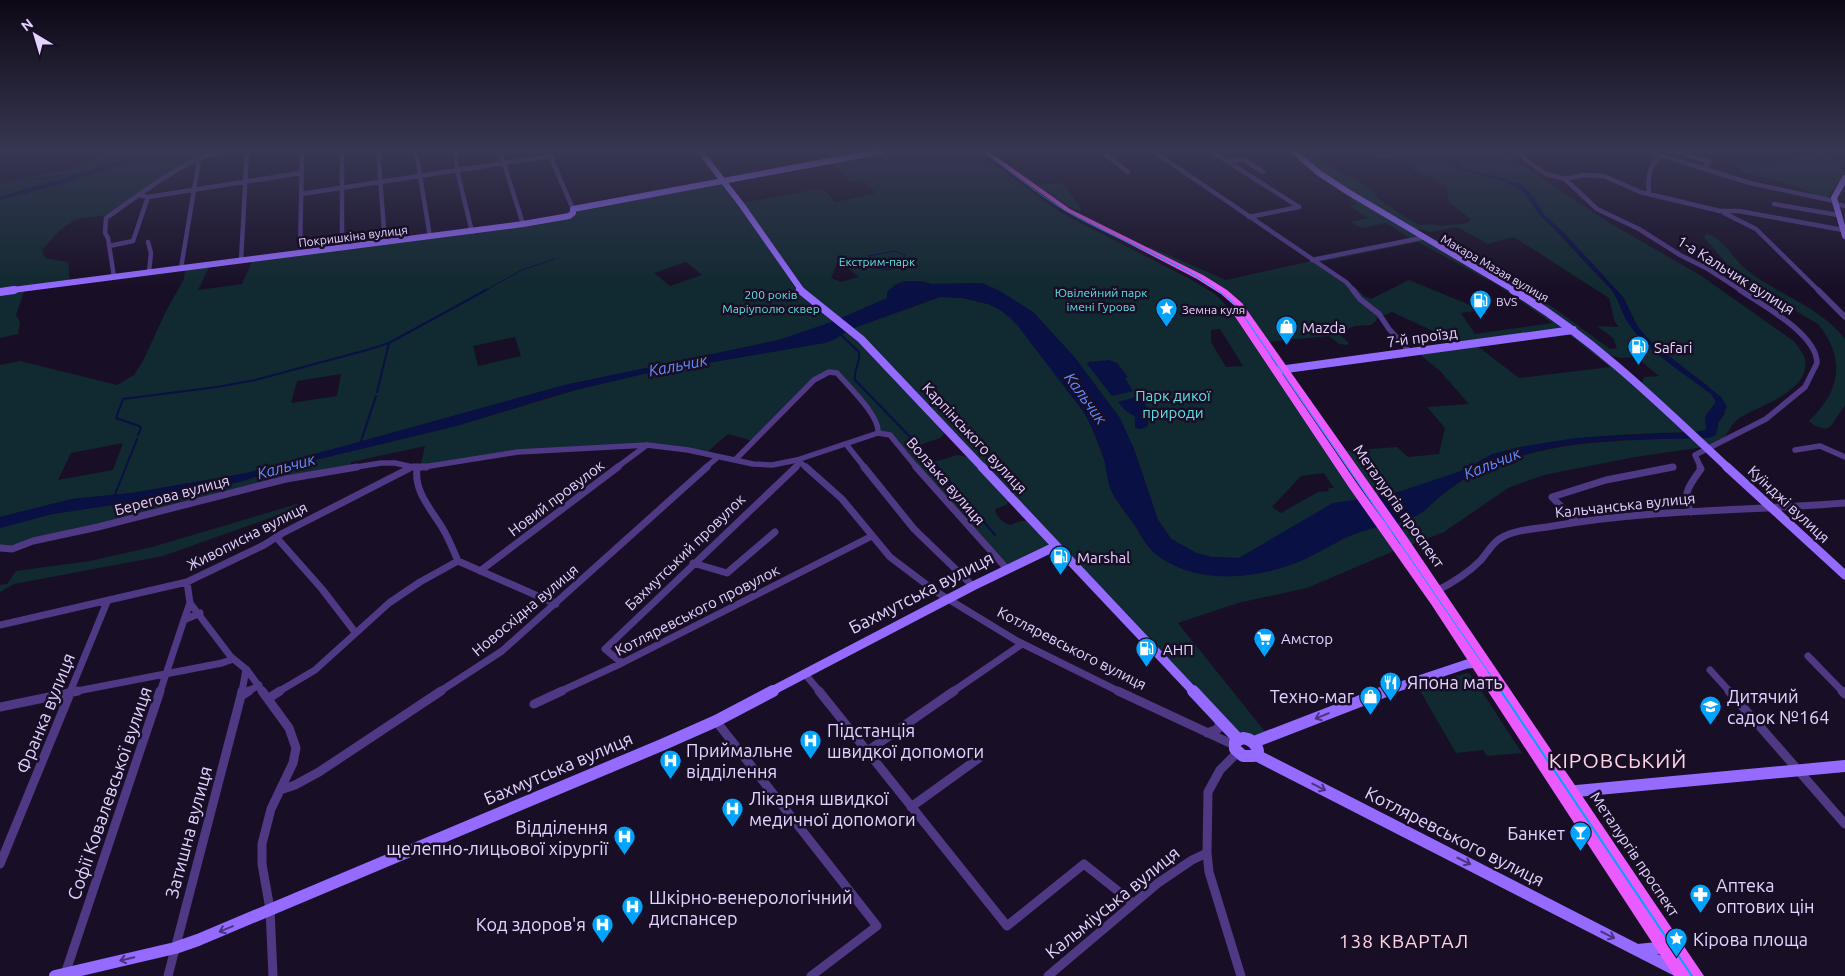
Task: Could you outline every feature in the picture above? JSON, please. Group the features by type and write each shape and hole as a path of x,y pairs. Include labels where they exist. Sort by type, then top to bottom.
{"main road":[{"name":"Металургів проспект","path":"1040,197 1062,212 1183,273 1218,294 1235,310 1280,370"},
{"name":"Металургів проспект","path":"1049,197 1068,210 1188,271 1224,292 1243,310 1280,370 1481,663 1670,947 1686,975"}],"street":[{"path":"114,277 105,233 106,218 125,203 137,197"},
{"path":"109,246 133,241 148,197 151,197"},
{"path":"182,268 193,197"},
{"path":"241,261 244,197"},
{"path":"300,254 301,197"},
{"path":"341,197 342,248"},
{"path":"381,197 385,243"},
{"path":"423,197 430,237"},
{"path":"463,197 472,232"},
{"path":"514,197 523,224"},
{"path":"568,197 573,209"},
{"name":"Покришкіна вулиця","path":"0,292 472,232 569,216 573,214 573,209 640,197"},
{"name":"Карпінського вулиця","path":"734,197 797,287 852,331 1220,720 1236,746"},
{"path":"1219,197 1346,282 1360,299 1379,314 1389,329 1410,352"},
{"path":"1249,217 1298,207 1282,197"},
{"name":"Макара Мазая вулиця","path":"1356,197 1421,238 1508,287 1573,330 1636,380 1676,418"},
{"name":"1-а Кальчик вулиця","path":"1584,197 1598,209 1639,229 1680,255 1708,269 1779,316 1804,336 1818,360 1805,387 1781,408 1759,423 1741,430 1725,441 1695,455 1701,469 1690,482 1686,494 1686,503 1691,512"},
{"path":"1660,197 1720,211 1745,221 1756,229 1845,317"},
{"path":"1809,197 1845,206"},
{"path":"1834,197 1844,233"},
{"path":"1774,204 1838,215"},
{"path":"1720,211 1740,211 1844,233"},
{"path":"1312,260 1421,238"},
{"path":"148,242 151,253 149,272"},
{"name":"7-й проїзд","path":"1280,370 1573,330"},
{"path":"556,604 458,561 443,529 425,502 413,468 445,465 518,452 647,445 688,450 718,457 734,460 762,465 799,461 878,433 879,426 873,415 837,373 829,372 814,380 734,460"},
{"name":"Куїнджі вулиця","path":"1676,418 1845,575"},
{"name":"Волзька вулиця","path":"878,433 890,435 926,480 1007,569"},
{"path":"846,444 914,529 973,586"},
{"name":"Новий провулок","path":"480,571 647,445"},
{"path":"1796,450 1820,446 1845,457"},
{"name":"Новосхідна вулиця","path":"280,790 295,785 319,772 502,651 718,457"},
{"name":"Котляревського вулиця","path":"799,461 842,498 870,537 893,560 947,600 1022,644 1236,746 1246,738 1255,749 1686,975"},
{"name":"Бахмутський провулок","path":"622,663 605,649 799,461"},
{"name":"Берегова вулиця","path":"0,548 12,549 39,540 98,527 286,479 381,463 395,463 413,468"},
{"path":"1576,522 1552,497 1606,480 1673,467"},
{"name":"Живописна вулиця","path":"0,625 107,602 187,582 264,545 276,537 413,468"},
{"name":"Кальчанська вулиця","path":"1433,592 1454,582 1480,561 1500,538 1512,532 1576,522 1691,512 1772,509 1845,503"},
{"path":"693,563 727,573 775,532"},
{"path":"276,537 355,632"},
{"name":"Котляревського провулок","path":"534,704 622,663 870,537"},
{"name":"Бахмутська вулиця","path":"62,975 174,948 218,932 716,721 973,586 1056,546"},
{"path":"269,698 315,670 355,632 405,592 458,561"},
{"name":"Софії Ковалевської вулиця","path":"62,975 190,602 187,582"},
{"name":"Франка вулиця","path":"0,864 107,602"},
{"path":"190,602 234,659 246,669 269,698 289,728 296,748 292,763 266,823 262,844 262,864 270,909 273,976"},
{"path":"184,620 200,613"},
{"path":"866,752 1022,644"},
{"path":"1808,656 1845,694"},
{"path":"0,707 167,672 222,663 234,659"},
{"path":"1241,976 1209,872 1208,853 1208,792 1236,746 1249,757 1255,749 1366,698 1466,664 1481,663"},
{"name":"Затишна вулиця","path":"168,976 241,696 246,669"},
{"path":"1710,670 1845,824"},
{"path":"805,674 1007,926 1084,864 1134,902"},
{"path":"241,696 259,685"},
{"path":"1208,733 1218,729 1220,720"},
{"path":"716,721 877,926 811,976"},
{"path":"911,807 979,758"},
{"path":"1567,792 1845,766"},
{"name":"Кальміуська вулиця","path":"1048,976 1134,902 1178,869 1208,853"},
{"path":"1637,950 1670,947"}],"green space":[{"path":"13,197 136,197 108,215 77,219 61,229 42,250 45,258 68,262 70,283 25,289 16,315 20,322 18,334 0,338 0,200"},
{"name":"200 років Маріуполю сквер","path":"640,197 734,197 797,287 836,321 779,340 565,385 247,473 132,493 72,499 0,517 0,365 20,361 117,385 134,375 143,361 166,311 184,279 185,268 210,265 198,290 242,284 253,259 576,216 573,209","holes":["686,262 702,275 670,286 654,273","515,337 521,356 478,366 473,346","341,374 337,396 291,403 297,381","123,443 113,470 58,480 71,453"]},
{"name":"Ювілейний парк імені Гурова","path":"776,197 831,197 836,202 860,197 1038,197 1061,213 1192,280 1215,294 1232,311 1358,500 1333,504 1239,558 1211,557 1196,553 1171,539 1158,520 1134,449 1076,359 1033,312 982,283 932,284 922,281 904,281 895,285 888,298 839,319 805,293 742,203","holes":["838,261 849,262 847,267 859,277 841,282 831,278","1220,329 1243,366 1226,367 1211,342 1211,330","1324,473 1334,488 1328,488 1329,491 1318,492 1281,513 1272,507 1301,476"]},
{"path":"1054,197 1073,197 1082,211 1073,209"},
{"path":"1356,197 1375,197 1420,225 1432,224 1442,226 1468,223 1471,219 1449,203 1448,197 1526,197 1541,216 1612,290 1629,324 1641,338 1660,355 1713,395 1716,402 1705,417 1707,430 1693,432 1642,383 1644,377 1659,376 1636,357 1620,358 1607,354 1574,329 1449,253 1457,251 1554,308 1610,349 1617,348 1613,338 1597,326 1619,327 1615,322 1609,298 1514,237 1488,244 1457,227 1431,232 1419,229 1410,231"},
{"path":"1533,197 1570,197 1606,221 1700,275 1795,342 1805,359 1805,370 1800,379 1793,388 1783,395 1738,419 1724,437 1707,447 1699,438 1718,428 1718,423 1725,413 1708,386 1663,353 1640,331 1623,297 1563,232 1544,215"},
{"path":"1355,198 1571,329 1461,344 1392,312 1377,318 1371,325 1355,326 1338,333 1349,343 1347,345 1339,344 1329,336 1267,342 1242,305 1146,248 1150,247 1226,280 1312,261 1314,257 1410,238 1386,223 1362,228 1350,222 1368,218 1349,206 1356,204 1348,199","holes":["1418,242 1499,286 1552,323 1475,334 1461,313 1482,310 1409,280 1371,299 1364,296 1352,284 1320,262"]},
{"path":"1706,234 1712,235 1723,244 1748,271 1812,310 1835,328 1845,339 1845,405 1831,426 1825,429 1815,426 1809,421 1828,397 1836,373 1836,361 1827,336 1818,324 1738,277 1704,237"},
{"path":"943,296 963,298 988,304 1005,312 1022,330 1083,411 1095,435 1104,459 1109,484 1117,501 1147,545 1167,561 1183,569 1200,574 1235,576 1253,574 1271,571 1295,563 1349,536 1377,527 1394,551 1307,588 1238,603 1178,623 1267,734 1255,739 1240,734 851,329"},
{"path":"848,330 946,432 940,438 913,447 928,464 957,455 971,458 1010,500 1006,505 995,509 1000,519 1010,525 1021,521 1030,521 1052,544 1005,567 890,435 878,433 879,426 837,373 824,373 753,441 728,434 706,453 660,446 542,449 420,468 425,446 351,462 350,469 286,479 0,548 0,528 52,514 139,501 239,482 290,466 456,426 576,390 643,374 824,343 835,339"},
{"path":"1573,331 1689,432 1591,437 1519,448 1491,455 1458,473 1436,482 1377,498 1343,451 1397,447 1408,457 1439,454 1445,428 1427,407 1469,404 1440,371 1418,353 1476,345 1519,378 1610,367 1566,332"},
{"path":"1695,438 1704,447 1635,457 1544,475 1508,488 1444,532 1411,545 1396,524 1417,514 1472,475 1527,454 1582,444"},
{"path":"297,504 301,507 163,556 14,584 0,592 0,585 7,584 16,571 90,561 152,547"},
{"path":"1467,673 1471,675 1522,753 1487,756 1483,750 1456,753 1419,689"}],"water":[{"path":"2,197 12,197 0,200"},
{"name":"Кальчик","path":"1526,197 1533,197 1544,215 1563,232 1623,297 1635,323 1650,341 1721,397 1727,407 1718,423 1716,435 1709,438 1616,440 1570,444 1525,454 1467,477 1411,519 1357,533 1303,560 1267,572 1229,576 1192,572 1174,566 1154,553 1112,492 1101,449 1083,411 1014,321 999,309 988,304 963,298 938,297 851,329 835,339 824,343 643,374 562,393 456,426 290,466 239,482 139,501 52,514 0,528 0,517 72,499 132,493 247,473 565,385 779,340 837,320 887,298 887,292 895,285 910,281 932,284 982,283 1000,291 1033,312 1076,359 1120,418 1134,449 1158,520 1171,539 1196,553 1211,557 1239,558 1333,503 1389,495 1467,469 1492,454 1520,447 1577,438 1699,432 1706,430 1705,417 1716,402 1712,395 1660,356 1640,338 1629,324 1612,290 1540,215"},
{"path":"1109,360 1117,363 1128,377 1125,378 1133,391 1112,396 1087,364 1089,362"},
{"path":"1136,397 1140,398 1149,410 1148,426 1141,429 1135,428 1135,417 1118,402"}],"waterway":[{"path":"874,261 868,256 895,251 905,255 903,260 890,270 877,268 875,262"},
{"path":"484,291 522,270 554,259"},
{"path":"389,343 486,290"},
{"path":"839,333 859,352 855,380 916,443"},
{"path":"138,435 141,428 139,426 116,418 123,399 217,387 255,380 389,343"},
{"path":"377,392 389,343"},
{"path":"360,444 376,396"},
{"path":"114,497 137,439"},
{"path":"936,465 995,535"}],"tram line":[{"path":"1044,197 1087,223 1199,278 1237,306 1502,692"},
{"path":"1501,691 1692,976"}],"place":[{"name":"BVS","path":"1480,320"},
{"name":"Земна куля","path":"1166,328"},
{"name":"Mazda","path":"1286,346"},
{"name":"Safari","path":"1638,366"},
{"name":"Marshal","path":"1061,576"},
{"name":"Амстор","path":"1265,657"},
{"name":"АНП","path":"1147,668"},
{"name":"Япона мать","path":"1391,701"},
{"name":"Техно-маг","path":"1370,715"},
{"name":"Дитячий садок №164","path":"1711,725"},
{"name":"Підстанція швидкої допомоги","path":"811,759"},
{"name":"Приймальне відділення","path":"670,779"},
{"name":"Лікарня швидкої медичної допомоги","path":"733,827"},
{"name":"Банкет","path":"1581,852"},
{"name":"Відділення щелепно-лицьової хірургії","path":"624,856"},
{"name":"Аптека оптових цін","path":"1700,914"},
{"name":"Шкірно-венерологічний диспансер","path":"633,926"},
{"name":"Код здоров'я","path":"602,943"},
{"name":"Кірова площа","path":"1677,958"}],"district":[{"name":"КІРОВСЬКИЙ","path":"1618,760"},
{"name":"138 КВАРТАЛ","path":"1404,941"}],"park label":[{"name":"Екстрим-парк","path":"877,261"},
{"name":"Парк дикої природи","path":"1173,404"}]}
